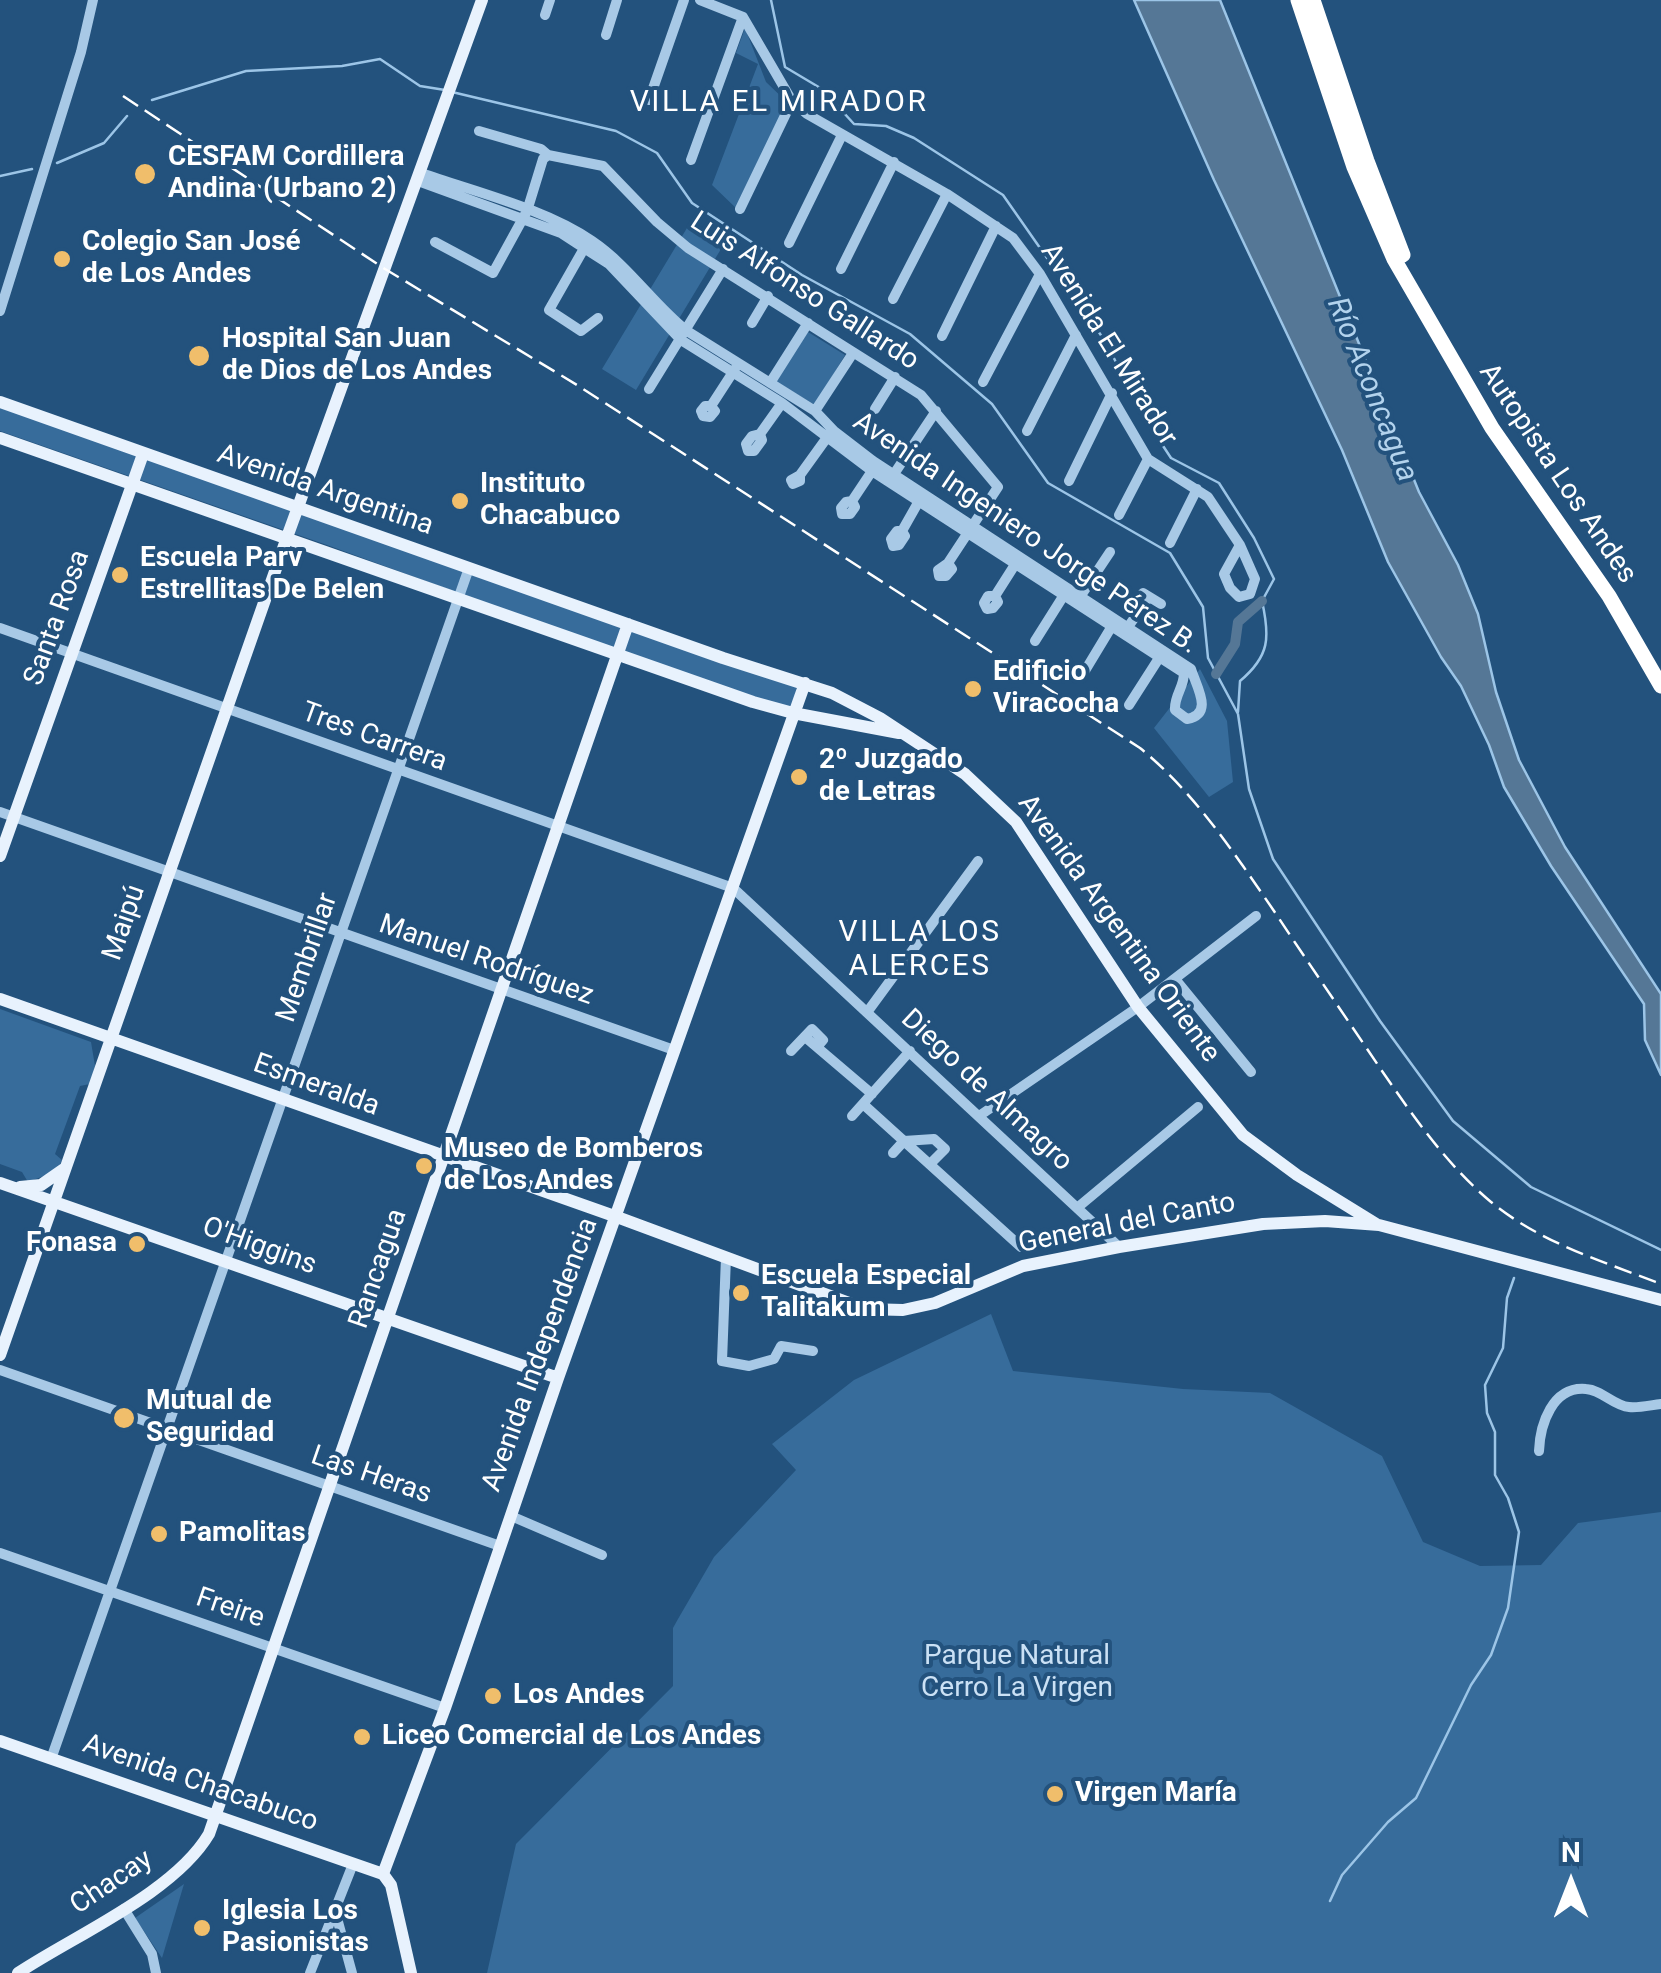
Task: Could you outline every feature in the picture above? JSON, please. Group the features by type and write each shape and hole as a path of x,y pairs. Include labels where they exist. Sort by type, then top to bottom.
{"highway":[{"name":"Autopista Los Andes","path":"1298,0 1368,202 1394,259 1492,428 1617,608 1661,686"},
{"name":"Autopista Los Andes","path":"1313,0 1384,208 1441,341"}],"main road":[{"name":"Maipú","path":"0,1355 286,540 482,0"},
{"name":"Avenida Argentina","path":"0,402 805,683"},
{"name":"Avenida Argentina","path":"0,438 793,713"},
{"name":"Santa Rosa","path":"0,856 7,814 72,654 143,454"},
{"name":"Rancagua","path":"216,1816 628,624"},
{"name":"Avenida Independencia","path":"383,1874 446,1708 558,1378 805,683"},
{"name":"Avenida Argentina Oriente","path":"805,683 910,735 965,774 1016,822 1138,1007 1243,1135 1297,1175 1379,1225"},
{"name":"Avenida Argentina Oriente","path":"793,713 910,735"},
{"name":"Esmeralda","path":"0,999 616,1217"},
{"path":"88,1030 98,1045 101,1068"},
{"path":"6,1185 41,1185 67,1166"},
{"name":"O'Higgins","path":"6,1185 558,1378"},
{"name":"General del Canto","path":"616,1217 865,1309 903,1310 935,1303 1023,1266 1118,1246 1263,1224 1325,1221 1379,1225 1661,1300"},
{"name":"Avenida Chacabuco","path":"0,1741 383,1874"},
{"name":"Chacay","path":"18,1973 124,1909 192,1858 216,1816"},
{"path":"383,1874 392,1885 411,1973"}],"street":[{"path":"0,311 94,0"},
{"path":"545,15 550,0"},
{"path":"606,36 617,0"},
{"path":"650,100 684,0"},
{"path":"691,160 743,17 700,0"},
{"name":"Avenida El Mirador","path":"743,17 792,101 842,136 894,162 1012,238 1040,274 1148,459 1208,497 1240,546"},
{"path":"740,209 792,101"},
{"name":"Luis Alfonso Gallardo","path":"478,131 548,155 603,166 688,248 922,395 998,487 970,529"},
{"path":"789,243 842,136"},
{"path":"436,242 493,273 526,215 543,159 548,155"},
{"path":"841,269 894,162"},
{"name":"Avenida Ingeniero Jorge Pérez B.","path":"419,177 526,215 587,244 669,317 684,336 736,368 782,403 829,433 970,529 1128,627 1162,654 1184,673 1174,701 1176,710 1186,719 1194,718 1204,708 1191,670 1162,654 1112,626 970,529 919,500 892,477 872,471 829,433 815,411 770,383 736,368"},
{"path":"892,299 947,194"},
{"path":"942,336 996,226"},
{"path":"587,244 549,310 581,330 598,318"},
{"path":"649,389 722,270"},
{"path":"983,382 1040,274"},
{"path":"752,323 768,296"},
{"path":"770,383 808,323"},
{"path":"1027,430 1076,335"},
{"path":"815,411 853,353"},
{"path":"710,406 736,368"},
{"path":"875,409 895,377"},
{"path":"1070,480 1112,393"},
{"path":"760,434 782,403"},
{"path":"892,477 936,412"},
{"path":"800,476 829,433"},
{"path":"1119,514 1148,459"},
{"path":"852,501 872,471"},
{"path":"1170,543 1197,488"},
{"path":"902,531 919,500"},
{"path":"948,564 970,529"},
{"path":"1035,641 1064,595 1080,597 1110,552"},
{"path":"994,596 1016,564"},
{"name":"Membrillar","path":"50,1758 469,568"},
{"path":"1128,627 1146,595 1162,604"},
{"path":"1083,674 1112,626"},
{"name":"Tres Carrera","path":"0,628 733,888"},
{"path":"1129,704 1162,654"},
{"name":"Manuel Rodríguez","path":"7,814 674,1050"},
{"path":"868,1011 978,862"},
{"name":"Diego de Almagro","path":"733,888 1118,1246"},
{"path":"979,1116 1138,1007 1256,916"},
{"path":"1176,978 1251,1072"},
{"path":"791,1052 808,1033 817,1047 872,1094"},
{"path":"852,1116 910,1051"},
{"path":"863,1104 1020,1246"},
{"path":"1077,1208 1198,1106"},
{"path":"893,1153 904,1141 934,1139 945,1149 930,1164"},
{"path":"722,1361 726,1257"},
{"path":"708,1363 750,1366 774,1358 781,1346 813,1351"},
{"name":"Las Heras","path":"0,1370 500,1546"},
{"path":"1539,1451 1540,1429 1550,1410 1560,1397 1574,1391 1586,1389 1626,1408 1661,1404"},
{"path":"510,1516 602,1555"},
{"name":"Freire","path":"0,1553 446,1708"},
{"path":"310,1973 354,1864"},
{"path":"334,1906 351,1973"},
{"path":"124,1909 152,1954 156,1973"}],"green space":[{"path":"745,28 766,82 788,103 737,209 712,185 758,64 736,53"},
{"path":"690,223 724,244 636,390 602,369"},
{"path":"808,332 845,355 815,405 775,381"},
{"path":"0,406 797,687 791,711 0,431"},
{"path":"1200,669 1227,721 1233,782 1209,797 1154,728"},
{"path":"0,1009 91,1042 95,1066 90,1084 80,1086 55,1154 62,1160 57,1171 28,1182 22,1172 0,1164"},
{"name":"Parque Natural Cerro La Virgen","path":"991,1314 1013,1371 1183,1389 1270,1393 1382,1456 1423,1542 1480,1566 1541,1565 1578,1523 1661,1512 1661,1973 487,1973 516,1844 673,1686 673,1628 678,1619 714,1557 796,1470 772,1444 854,1380"},
{"path":"184,1884 162,1958 135,1918"}],"water":[{"name":"Río Aconcagua","path":"1134,0 1220,0 1419,492 1458,565 1478,614 1496,692 1519,760 1565,847 1661,994 1661,1075 1645,1040 1644,1004 1551,866 1504,787 1461,686 1388,562 1342,450"}],"waterway":[{"path":"771,0 785,67 822,89 854,124 886,126 914,138 1003,195 1105,341 1146,420 1171,458 1219,483 1254,538 1274,579 1262,601 1265,645 1257,663 1240,681 1238,712"},
{"path":"152,100 246,71 342,66 380,59 420,86 445,90"},
{"path":"452,92 616,131 657,153 692,203 802,275 910,334 992,404 1048,483 1170,553 1203,607 1208,658 1238,714 1249,789 1273,859 1380,1021 1453,1121 1531,1187 1661,1250"},
{"path":"57,163 104,143 127,116"},
{"path":"0,176 32,169"},
{"path":"1216,674 1235,644 1238,622 1262,601"},
{"path":"1330,1901 1342,1875 1388,1822 1416,1798 1471,1685 1491,1655 1508,1608 1519,1532 1508,1498 1495,1475 1495,1432 1487,1413 1485,1385 1503,1348 1507,1298 1514,1278"}],"railway":[{"path":"123,96 385,269 577,385 1140,748 1179,784 1213,825 1405,1104 1459,1172 1491,1202 1530,1229 1661,1284"}],"place":[{"name":"CESFAM Cordillera Andina (Urbano 2)","path":"145,174"},
{"name":"Colegio San José de Los Andes","path":"62,259"},
{"name":"Hospital San Juan de Dios de Los Andes","path":"199,356"},
{"name":"Instituto Chacabuco","path":"460,501"},
{"name":"Escuela Parv Estrellitas De Belen","path":"120,575"},
{"name":"Edificio Viracocha","path":"973,689"},
{"name":"2º Juzgado de Letras","path":"799,777"},
{"name":"Museo de Bomberos de Los Andes","path":"424,1166"},
{"name":"Fonasa","path":"137,1244"},
{"name":"Escuela Especial Talitakum","path":"741,1293"},
{"name":"Mutual de Seguridad","path":"124,1418"},
{"name":"Pamolitas","path":"159,1534"},
{"name":"Los Andes","path":"493,1696"},
{"name":"Liceo Comercial de Los Andes","path":"362,1737"},
{"name":"Virgen María","path":"1055,1794"},
{"name":"Iglesia Los Pasionistas","path":"202,1928"}],"district":[{"name":"VILLA EL MIRADOR","path":"779,103"},
{"name":"VILLA LOS ALERCES","path":"920,950"}]}
